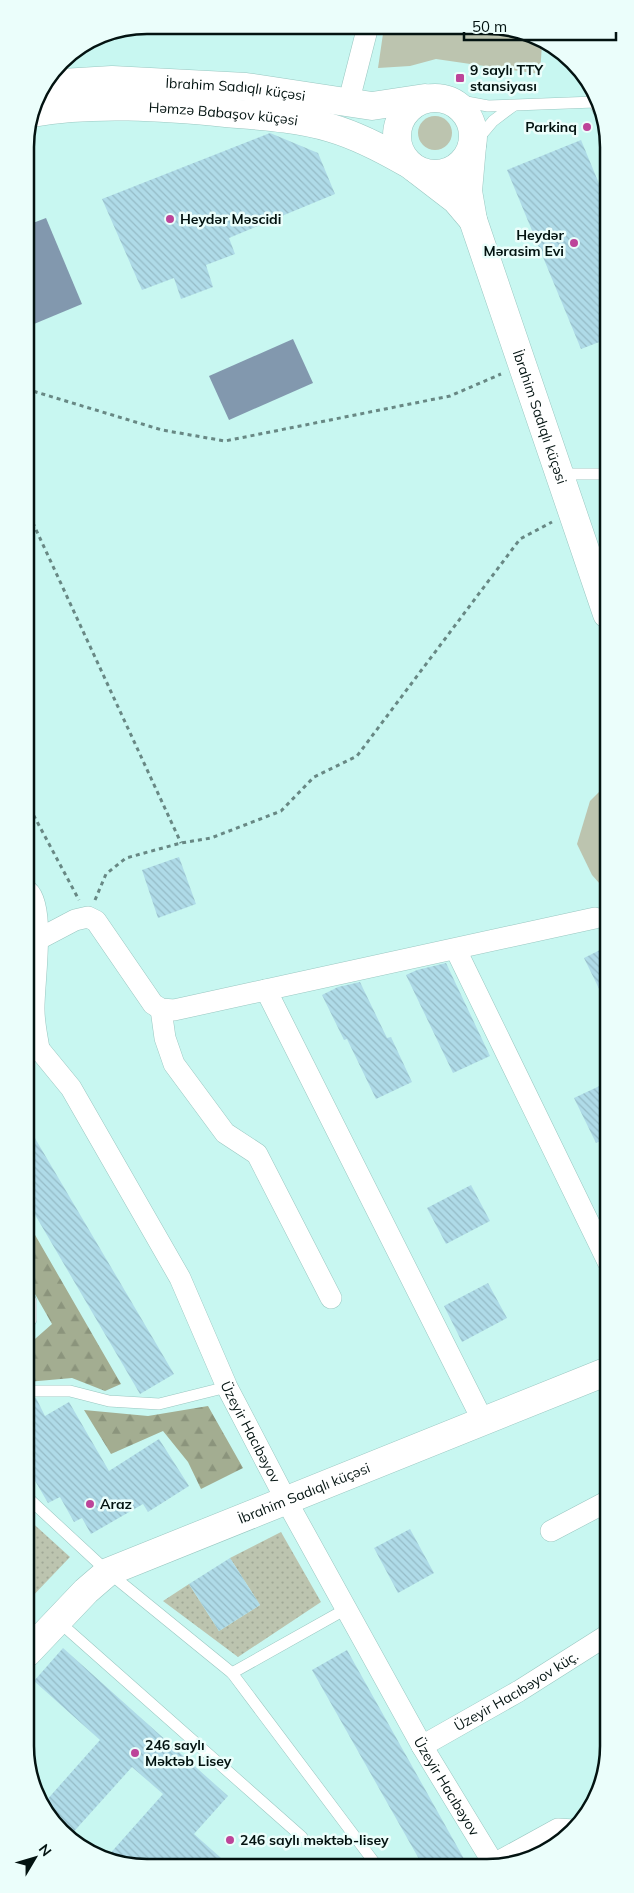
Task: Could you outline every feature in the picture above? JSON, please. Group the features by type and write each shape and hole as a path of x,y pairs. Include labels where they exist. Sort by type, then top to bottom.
{"street":[{"path":"348,104 366,34"},
{"name":"İbrahim Sadıqlı küçəsi","path":"53,84 112,80 246,87 348,104 372,106 435,98"},
{"path":"435,98 454,102 468,117 474,136 472,146 465,160 454,169 435,174 411,166 398,145 398,125 408,108 435,98"},
{"name":"Həmzə Babaşov küçəsi","path":"40,112 103,107 179,108 294,120 332,128 377,146 411,166 437,183 473,220"},
{"name":"İbrahim Sadıqlı küçəsi","path":"472,146 468,191 473,220 600,593"},
{"path":"34,899 36,901 37,940 34,1011"},
{"path":"37,940 75,920 88,917 96,921 153,1004 161,1010 174,1010 456,950 595,918"},
{"path":"456,950 600,1246"},
{"path":"266,990 483,1421"},
{"path":"161,1010 165,1038 174,1064 225,1133 250,1147 257,1154 332,1298"},
{"name":"Üzeyir Hacıbəyov","path":"34,1049 71,1088 180,1278 228,1387 286,1500 422,1746 490,1859"},
{"name":"İbrahim Sadıqlı küçəsi","path":"34,1645 57,1620 108,1572 600,1374"},
{"path":"551,1531 600,1505"},
{"name":"Üzeyir Hacıbəyov küç.","path":"422,1746 519,1691 600,1640"},
{"path":"508,1857 558,1829 564,1829"}],"lane":[{"path":"435,98 488,106 513,106 550,102 591,102"},
{"path":"472,146 493,121 513,106"},
{"path":"561,474 600,474"},
{"path":"34,1391 70,1391 109,1401 159,1404 228,1387"},
{"path":"34,1504 108,1572 232,1673 372,1859"},
{"path":"232,1673 346,1609"},
{"path":"57,1620 302,1837"}],"path":[{"path":"34,391 162,430 225,441 450,396 523,364"},
{"path":"88,917 106,874 126,858 182,843 211,838 281,811 314,777 357,756 520,539 573,510"},
{"path":"34,525 182,843"},
{"path":"34,816 88,917"}],"green space":[{"path":"383,34 502,35 523,40 542,48 540,74 436,59 410,66 378,68"},
{"path":"435,116 442,117 447,121 451,126 451,140 447,145 442,149 435,150 428,149 423,145 419,140 418,133 419,126 423,121 428,117"},
{"path":"600,791 600,884 592,875 577,844 590,801"},
{"path":"34,1233 121,1384 105,1391 72,1378 34,1381 34,1340 52,1324 34,1292"},
{"path":"208,1406 243,1468 201,1489 188,1462 163,1431 111,1454 84,1410 148,1416"},
{"path":"34,1524 70,1557 34,1595"},
{"path":"281,1532 321,1602 238,1657 163,1601 189,1584 219,1631 260,1605 230,1558"}],"water":[{"path":"46,218 82,304 34,324 34,223"},
{"path":"293,339 313,383 229,420 209,376"}],"building":[{"path":"270,133 318,153 335,194 229,238 235,254 206,265 213,287 181,299 174,278 142,290 102,199"},
{"path":"581,140 600,186 600,342 581,349 507,170"},
{"path":"179,857 196,904 158,918 142,870"},
{"path":"600,950 600,991 584,958"},
{"path":"446,963 490,1056 453,1073 406,975 417,970"},
{"path":"360,982 387,1038 391,1037 412,1082 376,1099 347,1039 344,1040 322,995 338,987"},
{"path":"600,1086 600,1141 596,1143 574,1098"},
{"path":"34,1137 174,1374 140,1394 34,1213"},
{"path":"471,1185 490,1221 446,1244 427,1208"},
{"path":"488,1283 507,1318 462,1342 444,1306"},
{"path":"34,1398 36,1398 45,1416 69,1402 109,1471 159,1439 189,1486 148,1512 143,1504 91,1534 82,1518 74,1522 60,1497 48,1503 34,1479"},
{"path":"410,1529 434,1573 398,1593 374,1548"},
{"path":"230,1558 260,1605 219,1631 189,1584"},
{"name":"246 saylı Məktəb Lisey","path":"63,1648 228,1796 194,1834 222,1859 147,1859 125,1857 111,1853 163,1794 132,1767 74,1832 67,1826 47,1800 100,1740 34,1681"},
{"path":"347,1650 464,1859 419,1859 312,1670"}],"place":[{"name":"9 saylı TTY stansiyası","path":"460,78"},
{"name":"Parkinq","path":"587,127"},
{"name":"Heydər Məscidi","path":"170,219"},
{"name":"Heydər Mərasim Evi","path":"574,243"},
{"name":"Araz","path":"90,1504"},
{"name":"246 saylı Məktəb Lisey","path":"135,1753"},
{"name":"246 saylı məktəb-lisey","path":"230,1840"}]}
